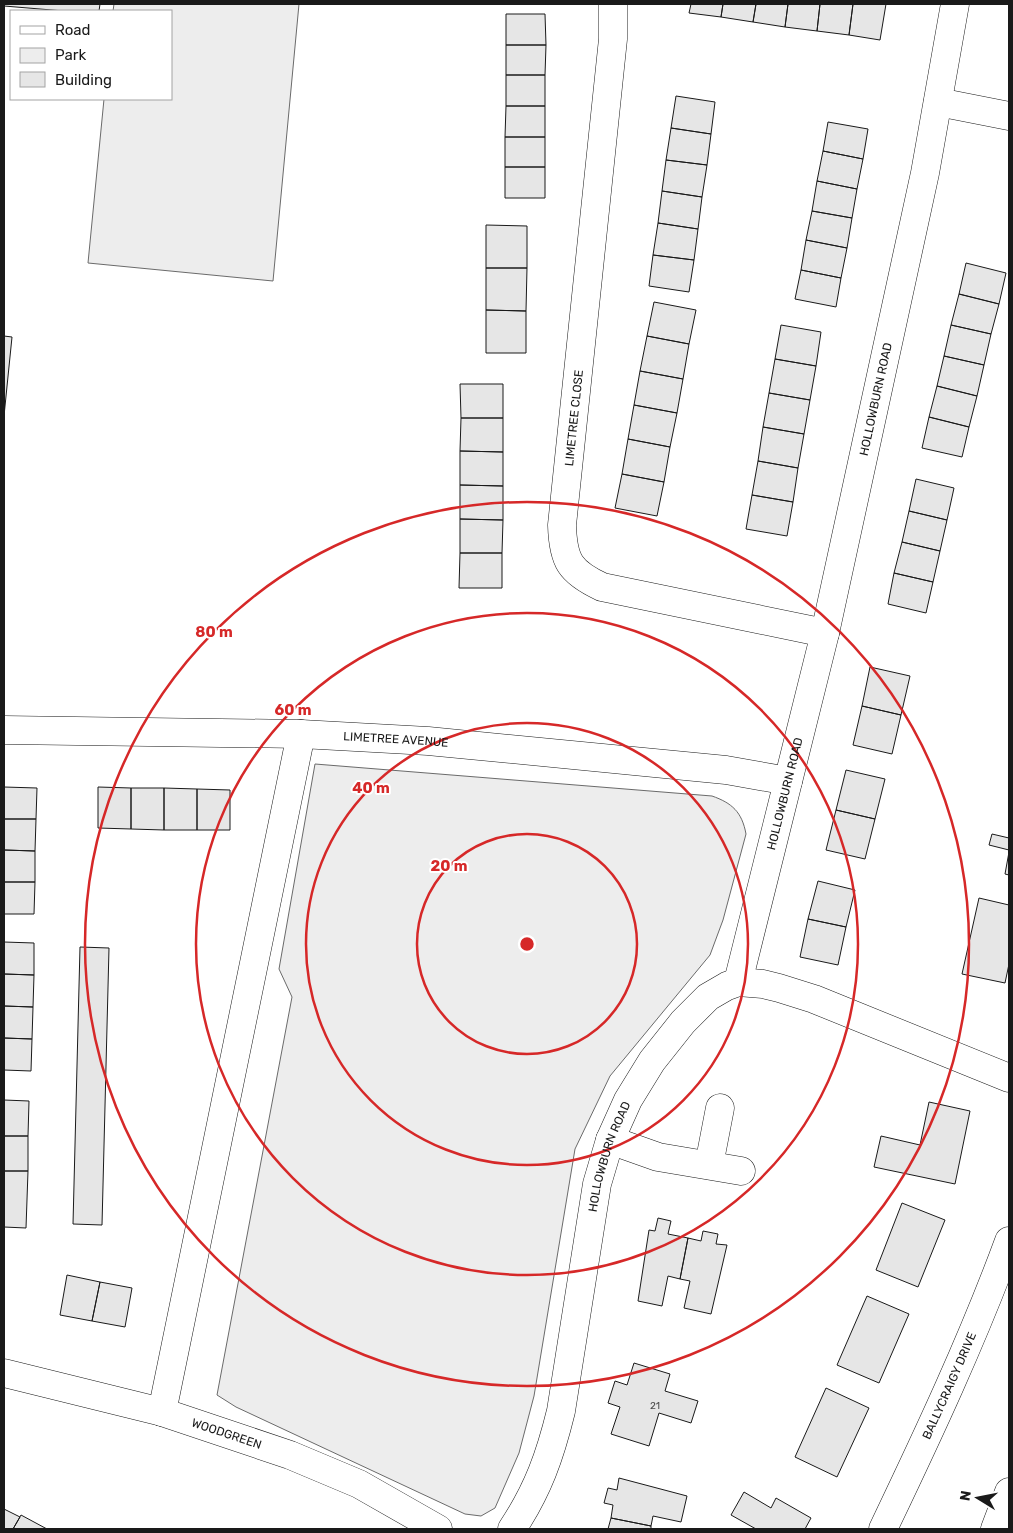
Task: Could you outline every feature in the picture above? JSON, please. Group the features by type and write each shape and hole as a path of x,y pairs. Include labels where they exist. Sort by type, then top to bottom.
{"street":[{"name":"LIMETREE CLOSE","path":"613,4 614,39 562,525 565,557 573,570 587,580 602,587 825,633"},
{"name":"HOLLOWBURN ROAD","path":"512,1529 531,1500 553,1445 561,1411 597,1184 610,1140 635,1088 666,1041 700,1003 716,991 738,982 825,633 925,173 955,4"},
{"path":"938,102 1009,116"},
{"name":"LIMETREE AVENUE","path":"4,730 301,734 428,741 716,769 788,781"},
{"path":"162,1412 301,734"},
{"path":"738,982 763,984 797,993 1009,1078"},
{"path":"709,1165 720,1108"},
{"path":"610,1140 658,1157 742,1171"},
{"name":"BALLYCRAIGY DRIVE","path":"883,1529 930,1431 996,1277 1009,1241"},
{"name":"WOODGREEN","path":"4,1373 162,1412 258,1443 359,1484 438,1529"},
{"path":"995,1529 1009,1492"}],"green space":[{"path":"114,4 299,4 273,281 88,263 104,100 172,100 172,10 113,10"},
{"path":"315,764 712,796 735,809 742,820 746,834 723,920 710,955 610,1076 575,1149 534,1396 519,1453 495,1508 481,1516 465,1514 236,1407 217,1395 292,997 279,969"}],"building":[{"path":"4,4 100,4 99,10 52,10 4,6"},
{"path":"691,4 723,4 721,17 689,13"},
{"path":"723,4 756,4 753,22 721,17"},
{"path":"756,4 788,4 785,27 753,22"},
{"path":"788,4 820,4 817,31 785,27"},
{"path":"820,4 853,4 849,35 817,31"},
{"path":"853,4 886,4 880,40 849,35"},
{"path":"506,14 545,14 546,45 506,45"},
{"path":"506,45 546,45 545,75 506,75"},
{"path":"506,75 545,75 545,106 506,106"},
{"path":"676,96 715,102 711,134 671,128"},
{"path":"506,106 545,106 545,137 505,137"},
{"path":"828,122 868,129 863,159 823,151"},
{"path":"671,128 711,134 707,165 666,160"},
{"path":"505,137 545,137 545,167 505,167"},
{"path":"823,151 863,159 857,189 817,181"},
{"path":"666,160 707,165 702,197 662,191"},
{"path":"505,167 545,167 545,198 505,198"},
{"path":"817,181 857,189 852,218 812,211"},
{"path":"662,191 702,197 698,229 658,223"},
{"path":"812,211 852,218 847,248 806,240"},
{"path":"658,223 698,229 694,260 653,255"},
{"path":"486,225 527,226 527,268 486,268"},
{"path":"806,240 847,248 841,278 801,270"},
{"path":"653,255 694,260 689,292 649,286"},
{"path":"966,263 1006,273 999,304 959,294"},
{"path":"486,268 527,268 526,311 486,310"},
{"path":"801,270 841,278 836,307 795,299"},
{"path":"959,294 999,304 991,334 951,325"},
{"path":"654,302 696,310 689,344 647,336"},
{"path":"486,310 526,311 526,353 486,353"},
{"path":"781,325 821,332 816,366 775,359"},
{"path":"951,325 991,334 984,365 944,356"},
{"path":"4,336 12,337 4,416"},
{"path":"647,336 689,344 683,379 640,371"},
{"path":"944,356 984,365 977,396 937,386"},
{"path":"775,359 816,366 810,400 769,393"},
{"path":"640,371 683,379 677,413 634,405"},
{"path":"460,384 503,384 503,418 461,418"},
{"path":"937,386 977,396 969,427 929,417"},
{"path":"769,393 810,400 804,434 763,427"},
{"path":"634,405 677,413 670,447 628,439"},
{"path":"929,417 969,427 962,457 922,448"},
{"path":"461,418 503,418 503,452 460,451"},
{"path":"763,427 804,434 798,468 758,461"},
{"path":"628,439 670,447 664,482 622,474"},
{"path":"460,451 503,452 503,486 460,485"},
{"path":"758,461 798,468 793,502 752,495"},
{"path":"622,474 664,482 657,516 615,508"},
{"path":"916,479 954,488 947,520 909,511"},
{"path":"460,485 503,486 503,520 460,519"},
{"path":"752,495 793,502 787,536 746,529"},
{"path":"909,511 947,520 940,551 902,542"},
{"path":"460,519 503,520 502,553 460,553"},
{"path":"902,542 940,551 933,582 894,573"},
{"path":"460,553 502,553 502,588 459,588"},
{"path":"894,573 933,582 926,613 888,604"},
{"path":"870,667 910,676 901,715 862,706"},
{"path":"862,706 901,715 892,754 853,745"},
{"path":"846,770 885,779 875,819 836,810"},
{"path":"4,787 37,788 36,819 4,819"},
{"path":"98,787 131,788 131,829 98,828"},
{"path":"131,788 164,788 164,830 131,829"},
{"path":"164,788 197,789 197,830 164,830"},
{"path":"197,789 230,790 230,830 197,830"},
{"path":"836,810 875,819 865,859 826,850"},
{"path":"4,819 36,819 35,851 4,850"},
{"path":"992,834 1009,838 1009,850 989,845"},
{"path":"4,850 35,851 35,882 4,882"},
{"path":"1009,852 1009,875 1005,874"},
{"path":"818,881 855,890 846,927 808,919"},
{"path":"4,882 35,882 34,914 4,914"},
{"path":"979,898 1009,905 1009,964 1005,983 962,974"},
{"path":"808,919 846,927 838,965 800,957"},
{"path":"4,942 34,943 34,975 4,974"},
{"path":"80,947 109,948 102,1225 73,1224"},
{"path":"4,974 34,975 33,1007 4,1006"},
{"path":"4,1006 33,1007 32,1039 4,1038"},
{"path":"4,1038 32,1039 31,1071 4,1070"},
{"path":"4,1100 29,1101 28,1136 4,1136"},
{"path":"929,1102 970,1111 955,1184 874,1167 881,1136 920,1145"},
{"path":"4,1136 28,1136 28,1171 4,1171"},
{"path":"4,1171 28,1171 26,1228 4,1227"},
{"path":"902,1203 945,1220 918,1287 876,1270"},
{"path":"658,1218 671,1221 668,1234 688,1238 680,1279 668,1276 662,1306 638,1301 649,1230 655,1231"},
{"path":"703,1231 718,1234 716,1244 727,1245 711,1314 684,1308 690,1281 680,1279 688,1238 701,1241"},
{"path":"67,1275 100,1282 92,1321 60,1315"},
{"path":"100,1282 132,1288 125,1327 92,1321"},
{"path":"867,1296 909,1314 879,1383 837,1365"},
{"path":"634,1363 670,1374 665,1391 698,1401 691,1423 659,1413 649,1446 611,1434 620,1407 608,1403 615,1381 627,1385"},
{"path":"826,1388 869,1408 837,1477 795,1457"},
{"path":"619,1478 687,1496 681,1522 653,1516 651,1526 611,1518 613,1505 604,1503 608,1488 617,1490"},
{"path":"744,1492 771,1508 776,1498 811,1518 805,1529 756,1529 731,1515"},
{"path":"4,1509 20,1517 13,1529 4,1529"},
{"path":"21,1515 47,1529 13,1529"},
{"path":"611,1518 651,1526 651,1529 608,1529"}]}
